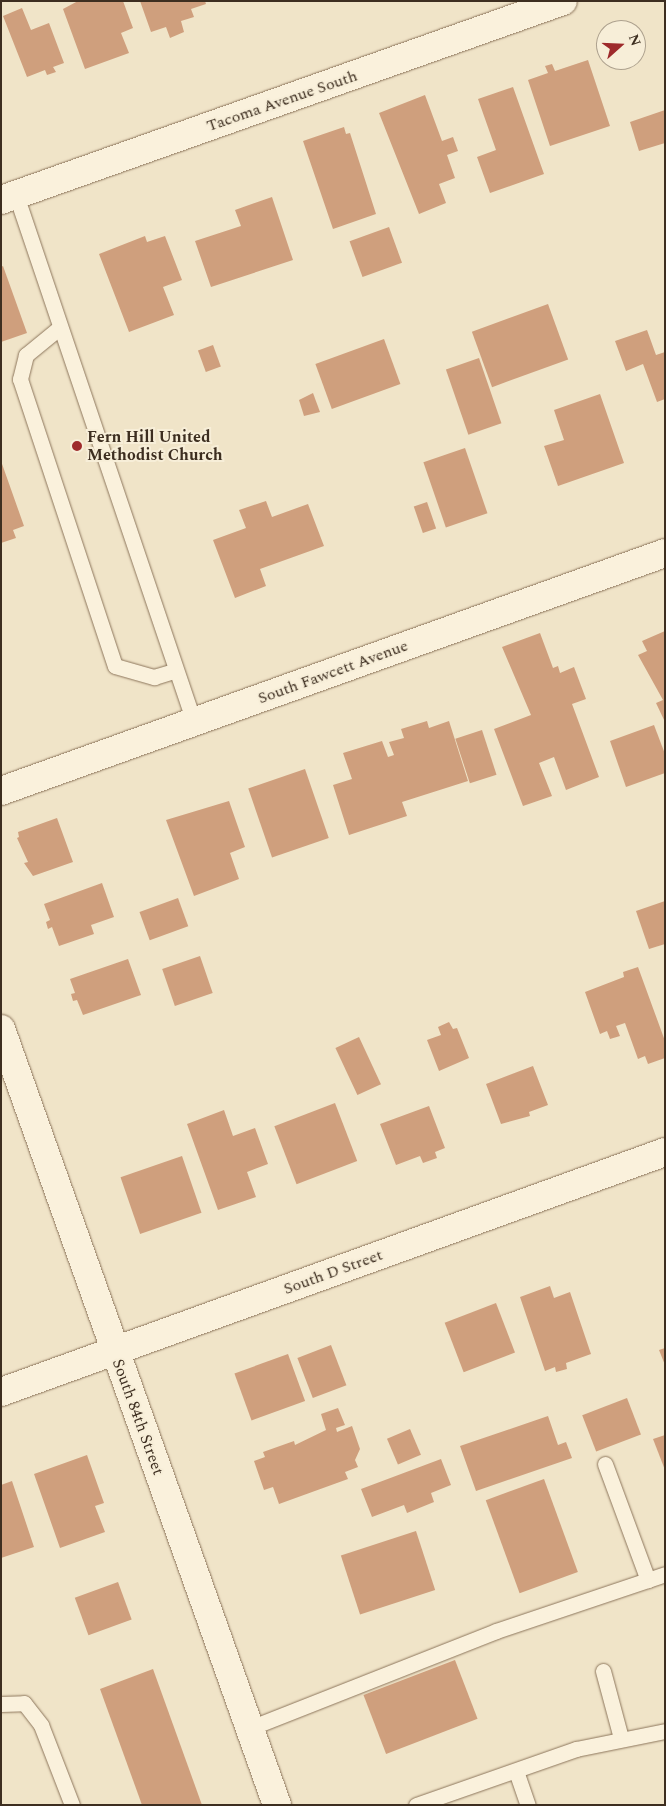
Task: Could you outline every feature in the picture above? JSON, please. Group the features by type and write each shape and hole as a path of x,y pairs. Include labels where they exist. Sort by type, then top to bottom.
{"street":[{"name":"Tacoma Avenue South","path":"8,197 563,1"},
{"name":"South Fawcett Avenue","path":"1,791 665,554"},
{"name":"South 84th Street","path":"1,1029 277,1805"},
{"name":"South D Street","path":"1,1392 665,1152"}],"lane":[{"path":"8,197 59,328 174,671 194,722"},
{"path":"59,328 26,355 20,379 115,666 154,677 174,671"},
{"path":"605,1464 648,1580"},
{"path":"250,1728 496,1630 665,1574"},
{"path":"603,1671 621,1738"},
{"path":"1,1704 24,1703 41,1725 72,1805"},
{"path":"416,1805 576,1749 621,1738 665,1731"},
{"path":"516,1771 528,1805"}],"building":[{"path":"78,1 123,1 133,28 121,33 129,53 85,69 63,9"},
{"path":"140,1 205,1 206,4 191,9 194,17 181,21 184,32 170,38 166,27 151,32"},
{"path":"22,8 31,30 49,23 64,63 53,67 56,72 47,75 45,70 27,77 3,16"},
{"path":"588,60 610,126 550,146 528,80 548,73 545,66 552,64 555,71"},
{"path":"513,87 544,174 490,193 477,157 496,150 478,99"},
{"path":"425,95 442,141 453,137 458,151 447,155 455,178 439,184 446,203 419,214 379,113"},
{"path":"665,110 665,143 639,151 630,122"},
{"path":"344,127 346,134 350,133 376,214 333,229 303,141"},
{"path":"272,197 293,260 211,287 195,241 241,226 235,210"},
{"path":"389,227 402,263 363,277 350,241"},
{"path":"145,236 147,242 165,236 182,280 163,287 174,315 129,332 99,254"},
{"path":"3,266 27,333 1,342 1,267"},
{"path":"548,304 568,359 492,387 472,332"},
{"path":"647,330 656,355 665,352 665,399 657,402 643,364 626,371 615,341"},
{"path":"384,339 400,384 332,409 315,364"},
{"path":"213,345 221,367 206,372 198,350"},
{"path":"479,358 501,423 468,435 446,369"},
{"path":"313,393 320,412 304,416 299,400"},
{"path":"600,394 624,463 558,486 544,446 564,440 554,410"},
{"path":"465,448 487,513 446,528 423,462"},
{"path":"1,461 24,526 13,530 16,538 1,543"},
{"path":"266,501 272,517 308,504 324,546 260,569 266,586 235,598 213,540 246,528 239,510"},
{"path":"427,502 436,528 423,533 414,507"},
{"path":"665,631 665,722 656,703 663,700 638,655 647,651 642,641"},
{"path":"540,633 553,668 558,666 560,673 574,667 586,699 572,704 599,777 566,790 554,757 539,763 552,796 523,806 494,729 531,715 502,647"},
{"path":"427,721 429,728 449,721 468,781 402,802 407,816 349,835 333,785 352,779 343,753 382,741 388,757 394,755 389,742 404,738 401,729"},
{"path":"654,725 665,754 665,773 626,787 610,741"},
{"path":"482,730 497,775 470,783 455,739"},
{"path":"305,769 329,838 272,858 248,789"},
{"path":"229,801 245,847 230,853 239,879 194,896 166,820"},
{"path":"57,818 73,862 33,876 24,863 28,862 17,838 19,837 18,832"},
{"path":"102,883 114,917 91,925 94,934 59,946 52,927 48,929 46,922 50,920 44,904"},
{"path":"178,898 188,926 150,940 139,912"},
{"path":"665,901 665,944 649,949 636,911"},
{"path":"200,956 213,993 175,1006 162,969"},
{"path":"128,959 141,995 83,1015 77,1000 73,1001 71,994 75,993 70,979"},
{"path":"638,967 665,1041 665,1058 648,1064 645,1056 638,1059 625,1023 616,1026 620,1036 610,1039 607,1031 600,1034 585,992 624,977 623,972"},
{"path":"449,1022 453,1029 457,1028 469,1058 439,1071 427,1040 441,1035 438,1027"},
{"path":"359,1037 381,1084 357,1095 335,1048"},
{"path":"533,1066 548,1105 529,1112 530,1116 501,1124 486,1084"},
{"path":"335,1103 357,1161 297,1184 274,1126"},
{"path":"429,1106 445,1148 435,1152 437,1158 423,1163 420,1156 396,1165 380,1124"},
{"path":"224,1110 233,1136 255,1128 268,1164 247,1172 256,1197 218,1210 187,1124"},
{"path":"182,1156 202,1213 140,1234 121,1177"},
{"path":"550,1286 554,1298 570,1292 591,1354 566,1363 567,1369 556,1372 555,1367 545,1371 520,1297"},
{"path":"496,1303 515,1352 464,1372 445,1323"},
{"path":"331,1345 346,1385 313,1398 297,1358"},
{"path":"665,1348 665,1365 659,1350"},
{"path":"288,1354 305,1401 252,1420 234,1373"},
{"path":"627,1398 641,1434 596,1452 582,1415"},
{"path":"338,1408 345,1425 336,1428 337,1432 352,1426 360,1449 355,1460 358,1467 345,1472 348,1479 279,1504 273,1487 264,1490 254,1461 265,1457 263,1452 294,1441 295,1445 326,1430 321,1414"},
{"path":"548,1416 558,1445 566,1442 572,1458 476,1491 460,1446"},
{"path":"410,1429 421,1455 398,1465 387,1439"},
{"path":"665,1435 665,1470 653,1439"},
{"path":"87,1455 104,1503 95,1506 105,1532 60,1548 34,1474"},
{"path":"441,1459 451,1485 431,1493 434,1502 407,1513 404,1505 372,1517 361,1489"},
{"path":"544,1479 578,1572 520,1593 486,1500"},
{"path":"12,1481 34,1547 1,1558 1,1485"},
{"path":"416,1531 435,1590 360,1614 341,1555"},
{"path":"118,1582 132,1620 88,1635 75,1598"},
{"path":"455,1660 478,1719 386,1754 364,1695"},
{"path":"153,1669 202,1805 142,1805 100,1689"}],"place":[{"name":"Fern Hill United Methodist Church","path":"77,446"}]}
